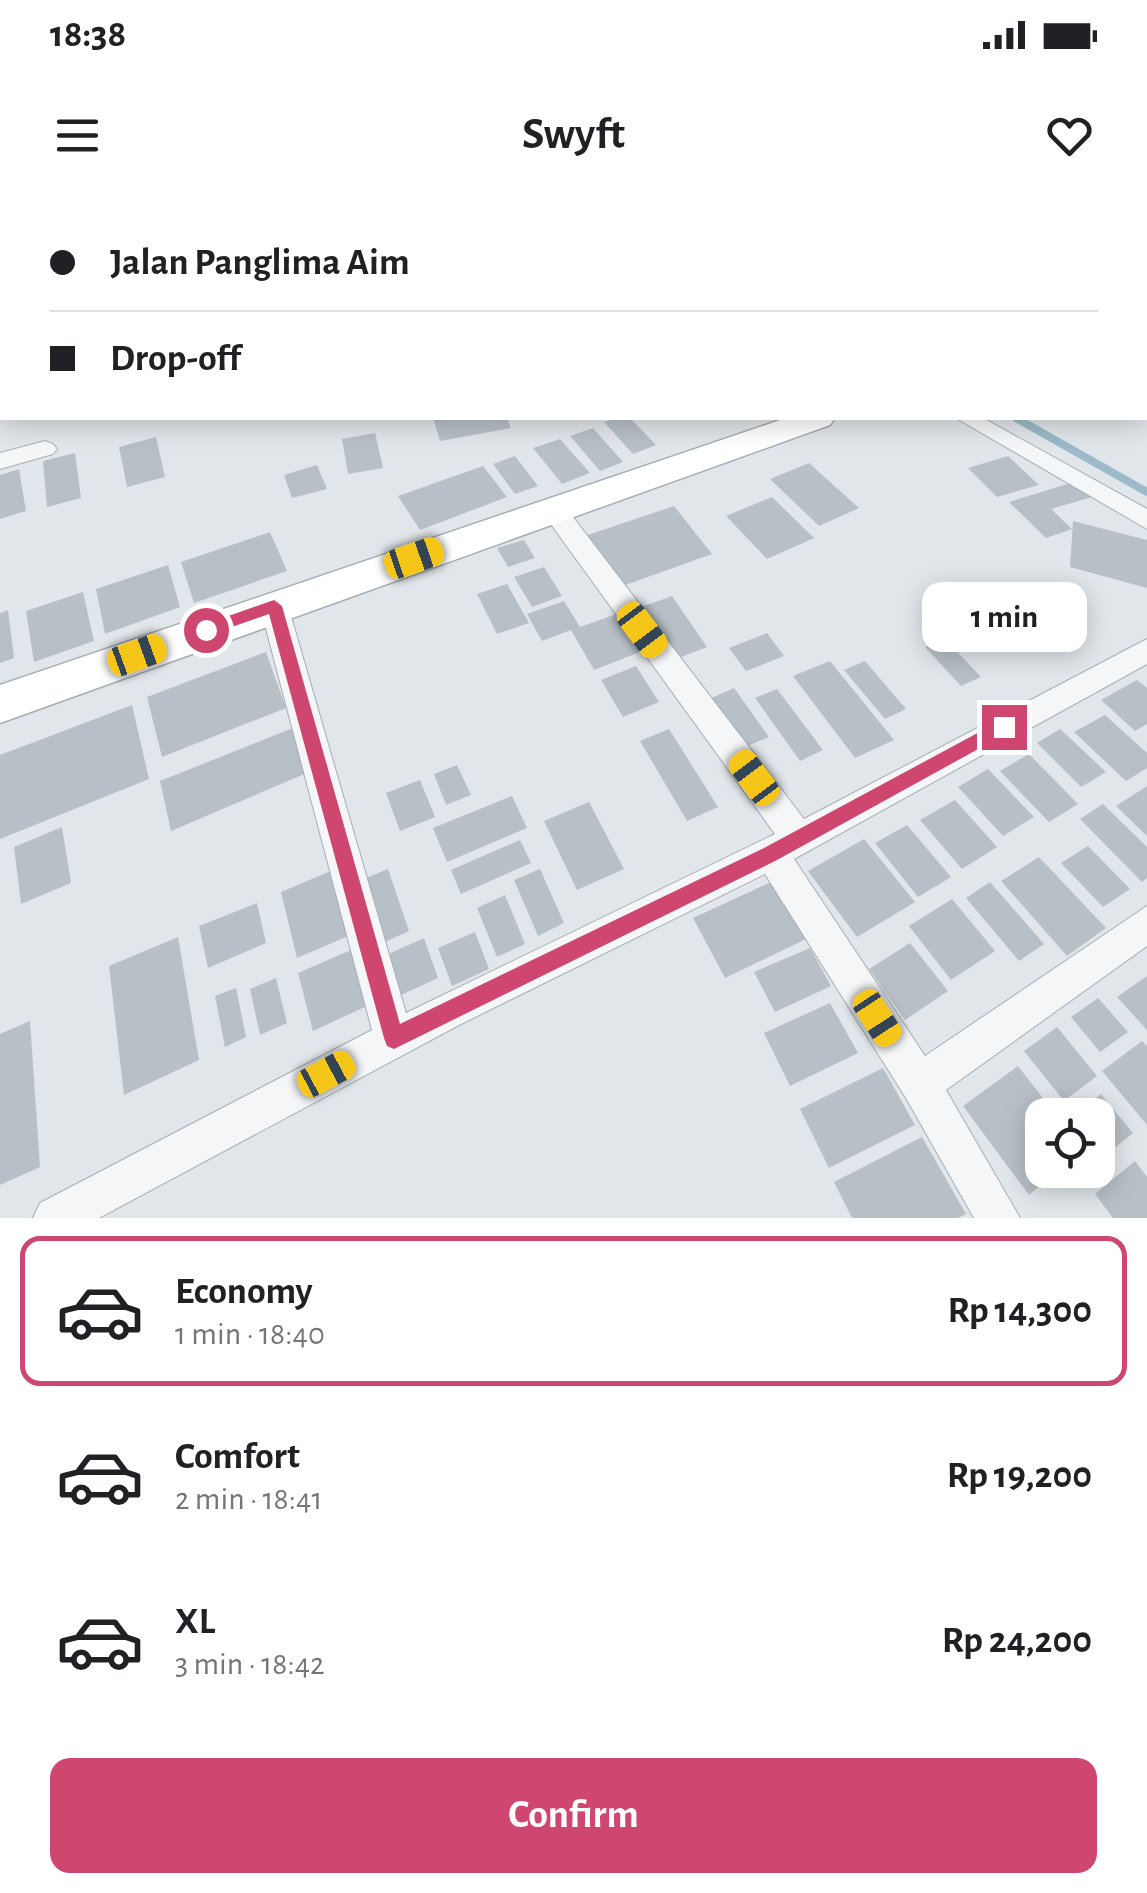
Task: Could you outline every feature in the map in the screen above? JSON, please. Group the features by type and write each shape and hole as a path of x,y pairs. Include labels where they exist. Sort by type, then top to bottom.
{"street":[{"path":"0,704 812,420"},
{"path":"972,420 1147,520"},
{"path":"0,461 45,449"},
{"path":"554,510 784,846 998,1218"},
{"path":"274,606 394,1038"},
{"path":"55,1218 394,1038 784,846 1145,653"},
{"path":"920,1084 1147,924"}],"building":[{"path":"434,420 508,420 511,428 440,441"},
{"path":"632,420 656,445 633,454 604,422"},
{"path":"593,428 623,462 600,471 570,436"},
{"path":"375,433 383,468 348,474 342,439"},
{"path":"156,437 165,477 127,487 119,447"},
{"path":"560,439 590,473 562,484 533,448"},
{"path":"75,453 81,498 47,507 43,461"},
{"path":"515,456 538,486 515,494 493,464"},
{"path":"1008,456 1039,485 997,497 968,468"},
{"path":"809,463 859,508 819,526 770,479"},
{"path":"317,465 327,489 292,498 284,475"},
{"path":"483,466 507,497 420,530 398,496"},
{"path":"19,469 26,511 0,519 0,475"},
{"path":"1074,482 1092,497 1051,509 1072,529 1046,538 1009,502"},
{"path":"772,497 814,538 767,559 726,516"},
{"path":"674,506 712,554 617,588 582,537"},
{"path":"1073,521 1147,540 1147,588 1070,567"},
{"path":"270,532 287,571 194,603 181,562"},
{"path":"524,540 535,558 508,567 497,548"},
{"path":"168,565 180,607 105,634 96,589"},
{"path":"544,567 562,596 532,607 514,577"},
{"path":"507,584 529,623 497,634 477,594"},
{"path":"83,592 94,641 34,662 26,611"},
{"path":"672,596 707,647 671,661 636,609"},
{"path":"564,601 580,627 625,611 650,648 594,670 571,630 542,641 527,614"},
{"path":"8,610 14,658 0,663 0,613"},
{"path":"767,633 784,656 746,671 729,648"},
{"path":"945,639 981,677 961,686 925,647"},
{"path":"266,652 286,708 162,757 147,697"},
{"path":"830,661 894,740 855,758 793,676"},
{"path":"865,661 906,709 885,719 844,670"},
{"path":"636,666 659,702 623,717 601,680"},
{"path":"1137,680 1147,688 1147,724 1135,731 1101,700"},
{"path":"734,688 769,737 743,748 709,699"},
{"path":"777,689 823,750 800,761 755,698"},
{"path":"132,705 149,779 0,839 0,755"},
{"path":"1105,715 1147,753 1147,768 1126,781 1074,732"},
{"path":"298,726 314,770 171,831 160,781"},
{"path":"669,729 718,807 687,821 640,741"},
{"path":"1060,729 1106,772 1081,787 1037,743"},
{"path":"1029,754 1078,804 1049,822 1000,771"},
{"path":"457,765 471,795 446,805 434,774"},
{"path":"988,769 1034,817 1003,836 958,787"},
{"path":"420,780 435,817 400,831 386,793"},
{"path":"1147,786 1147,836 1116,806"},
{"path":"512,796 527,828 447,862 433,828"},
{"path":"955,800 997,847 962,869 920,820"},
{"path":"589,802 624,869 577,890 544,821"},
{"path":"1103,804 1147,847 1147,878 1142,882 1080,819"},
{"path":"907,825 951,877 918,897 875,843"},
{"path":"62,827 71,883 21,904 14,847"},
{"path":"864,839 915,902 857,937 808,871"},
{"path":"520,840 531,863 461,894 451,870"},
{"path":"1088,846 1130,889 1103,907 1061,863"},
{"path":"1039,857 1106,928 1067,956 1001,881"},
{"path":"388,869 409,931 374,947 354,883"},
{"path":"540,869 564,923 538,936 514,880"},
{"path":"333,870 353,934 297,958 281,892"},
{"path":"771,882 806,939 725,978 693,918"},
{"path":"990,882 1044,944 1019,961 966,898"},
{"path":"505,895 525,944 497,957 477,908"},
{"path":"952,899 995,951 951,980 909,926"},
{"path":"257,903 266,943 208,968 199,926"},
{"path":"475,932 489,969 452,986 438,948"},
{"path":"178,937 199,1060 124,1095 109,966"},
{"path":"424,938 438,978 386,1002 373,961"},
{"path":"910,943 948,991 905,1020 869,969"},
{"path":"810,948 831,986 775,1012 754,972"},
{"path":"351,950 367,1006 313,1031 298,973"},
{"path":"1147,976 1147,1030 1117,997"},
{"path":"276,978 287,1023 260,1035 250,989"},
{"path":"236,988 246,1037 225,1047 215,996"},
{"path":"1098,998 1128,1032 1100,1052 1071,1017"},
{"path":"830,1003 858,1053 790,1086 764,1033"},
{"path":"30,1021 40,1167 0,1185 0,1034"},
{"path":"1057,1027 1097,1076 1068,1098 1062,1098 1024,1051"},
{"path":"1142,1041 1147,1046 1147,1125 1102,1071"},
{"path":"1018,1066 1043,1098 1025,1098 1025,1188 1037,1188 1029,1195 963,1106"},
{"path":"883,1068 915,1125 829,1168 800,1109"},
{"path":"1115,1111 1133,1133 1115,1147"},
{"path":"922,1137 966,1214 958,1218 852,1218 834,1182"},
{"path":"1135,1161 1147,1177 1147,1218 1113,1218 1095,1194 1102,1188 1115,1188 1115,1178"}],"waterway":[{"path":"1020,420 1147,492"}],"route":[{"path":"206,630 274,606 394,1038 770,854 1004,727"}]}
